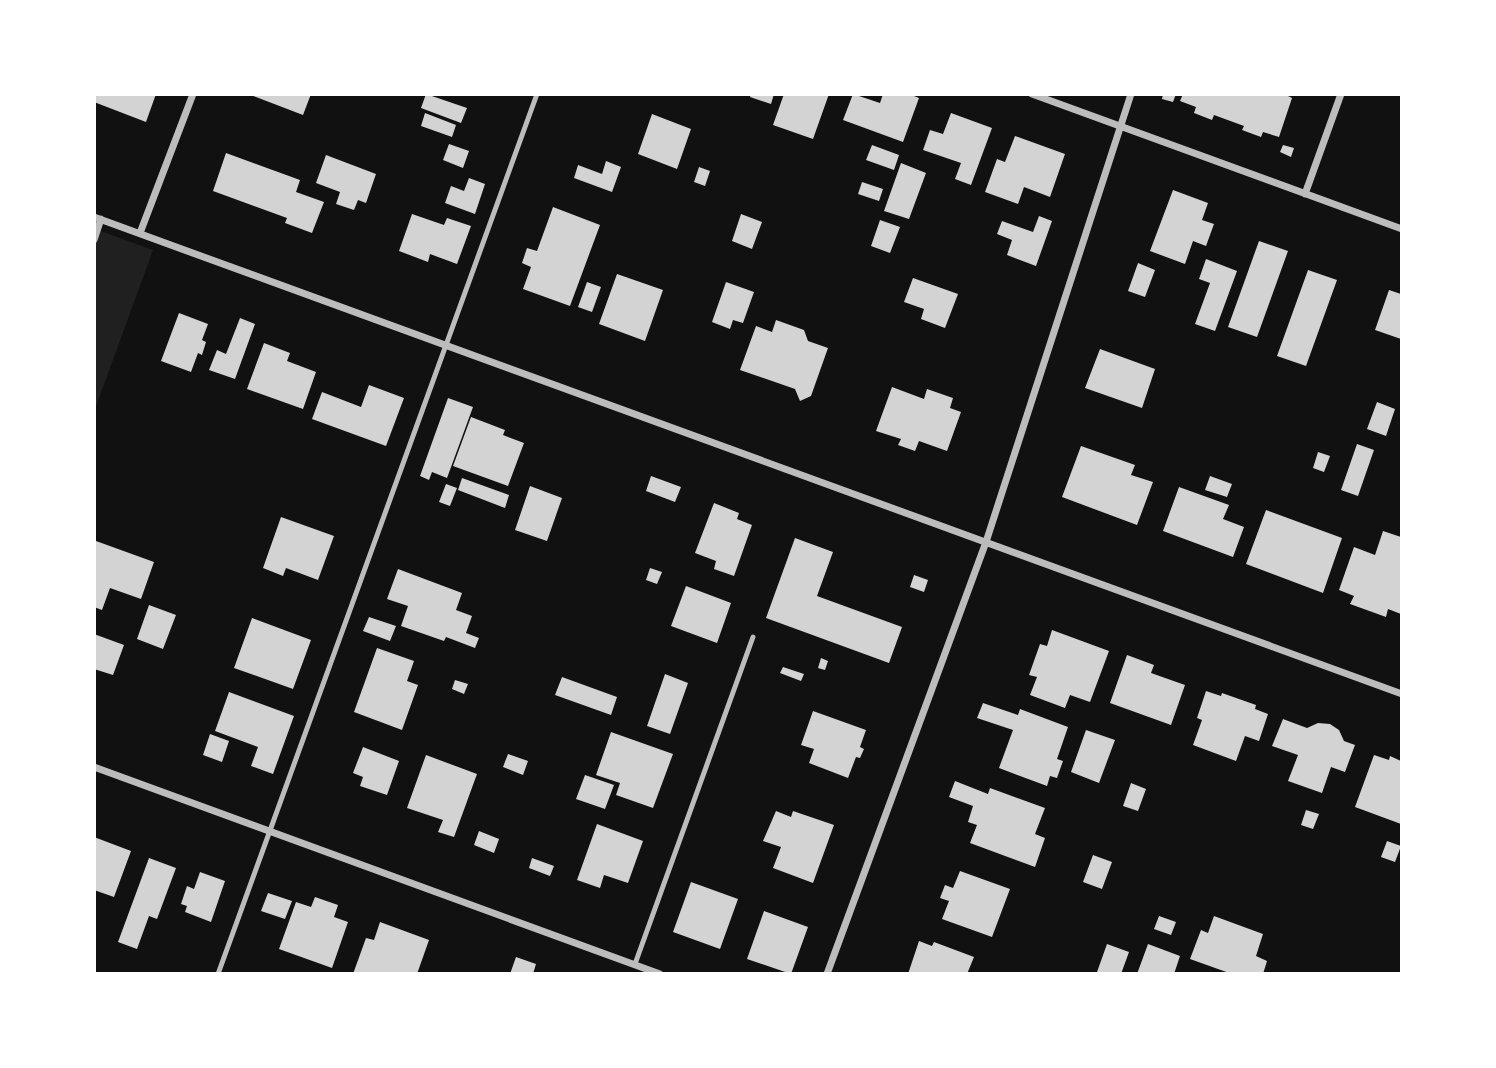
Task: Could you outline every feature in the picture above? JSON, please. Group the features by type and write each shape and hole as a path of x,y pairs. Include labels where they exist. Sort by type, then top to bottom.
{"street":[{"path":"140,233 193,94"},
{"path":"1032,94 1402,229"},
{"path":"827,974 986,542 1132,94"},
{"path":"1305,194 1341,94"},
{"path":"94,240 98,218 1402,694"},
{"path":"94,767 660,974"}],"lane":[{"path":"218,974 537,94"},
{"path":"635,964 753,637"}],"shaded area":[{"path":"95,229 153,250 95,409"}],"building":[{"path":"96,94 156,94 146,122 94,102"},
{"path":"248,94 311,94 303,115"},
{"path":"426,94 467,108 461,123 421,108"},
{"path":"751,94 774,94 771,104 750,97"},
{"path":"784,94 829,94 813,139 773,125"},
{"path":"853,94 880,103 883,94 909,94 919,98 903,142 843,120"},
{"path":"1163,94 1176,94 1173,102 1162,99"},
{"path":"1183,94 1284,94 1292,98 1279,137 1263,132 1261,137 1242,130 1244,126 1214,115 1212,120 1194,113 1196,107 1180,101"},
{"path":"425,113 456,125 452,137 421,126"},
{"path":"951,113 992,128 971,185 955,179 961,163 923,150 930,130 943,134"},
{"path":"652,114 691,129 677,169 638,154"},
{"path":"1015,136 1065,154 1050,197 1024,187 1018,204 985,192 997,159 1005,162"},
{"path":"449,144 469,151 463,168 443,160"},
{"path":"872,145 899,155 894,170 866,160"},
{"path":"1283,145 1294,148 1291,157 1280,152"},
{"path":"226,153 300,180 296,192 324,202 312,233 285,223 287,218 213,191"},
{"path":"326,155 376,174 366,203 358,200 354,210 336,204 340,192 316,183"},
{"path":"606,161 621,167 612,192 574,178 578,165 602,174"},
{"path":"901,163 926,173 909,219 884,211"},
{"path":"699,167 710,171 705,186 694,182"},
{"path":"469,178 485,184 475,214 445,203 451,186 464,191"},
{"path":"862,182 883,189 879,201 858,194"},
{"path":"1173,190 1208,203 1202,220 1214,224 1206,246 1193,241 1185,264 1150,251"},
{"path":"553,207 600,225 570,306 523,289 531,267 522,263 527,248 537,251"},
{"path":"412,214 444,225 447,218 471,226 457,264 430,254 428,262 399,251"},
{"path":"741,214 762,222 752,249 732,241"},
{"path":"1039,216 1052,221 1036,266 1007,255 1012,240 997,234 1002,221 1033,232"},
{"path":"880,220 900,227 890,253 871,246"},
{"path":"1259,241 1288,251 1257,337 1228,327"},
{"path":"1206,259 1237,271 1215,331 1195,324 1210,283 1199,279"},
{"path":"1138,263 1155,270 1145,297 1128,291"},
{"path":"1308,270 1337,280 1306,366 1277,356"},
{"path":"617,274 663,290 645,341 599,324"},
{"path":"913,278 958,294 945,328 921,319 924,309 904,302"},
{"path":"587,282 601,287 592,312 578,307"},
{"path":"726,282 754,292 743,323 733,320 730,329 712,322"},
{"path":"1389,290 1401,294 1401,339 1375,330"},
{"path":"179,313 208,324 202,340 206,342 202,355 198,353 191,372 161,361"},
{"path":"240,318 255,324 235,379 209,370 217,350 226,354"},
{"path":"776,320 804,330 808,341 828,348 811,396 800,401 795,389 740,370 756,326 772,332"},
{"path":"264,343 290,353 287,361 316,372 303,409 247,389"},
{"path":"1100,349 1155,369 1142,408 1085,388"},
{"path":"369,385 404,398 386,446 312,419 322,392 361,407"},
{"path":"892,387 924,399 927,389 953,398 950,408 961,412 947,451 919,441 915,451 898,445 901,439 876,431"},
{"path":"448,398 473,407 447,478 432,472 429,480 420,476"},
{"path":"1377,402 1395,409 1386,436 1367,429"},
{"path":"471,417 505,430 503,435 524,443 508,486 453,466"},
{"path":"1357,444 1374,450 1358,496 1341,490"},
{"path":"1081,446 1135,465 1131,475 1153,482 1137,525 1062,497"},
{"path":"1318,452 1330,456 1324,472 1313,468"},
{"path":"651,476 681,487 675,502 646,491"},
{"path":"1210,476 1232,484 1227,497 1205,490"},
{"path":"462,478 509,495 505,508 458,490"},
{"path":"446,484 457,488 450,506 439,502"},
{"path":"530,486 562,498 547,541 515,530"},
{"path":"1179,487 1229,505 1223,519 1244,527 1233,557 1163,531"},
{"path":"714,503 739,513 737,519 752,525 734,576 714,569 716,561 695,553"},
{"path":"1266,510 1342,538 1323,593 1246,564"},
{"path":"281,517 334,536 318,580 286,568 283,576 263,568"},
{"path":"1383,531 1401,537 1401,614 1388,609 1386,617 1350,604 1354,596 1339,590 1354,547 1375,555"},
{"path":"795,538 833,552 817,596 902,627 889,663 766,618"},
{"path":"96,541 154,562 141,599 110,588 102,610 94,607"},
{"path":"650,568 662,572 657,584 646,580"},
{"path":"398,569 462,593 456,610 472,616 466,633 479,638 475,648 446,637 444,641 401,626 408,606 387,599"},
{"path":"914,575 928,580 924,592 910,587"},
{"path":"686,586 731,603 717,643 671,626"},
{"path":"149,605 176,615 163,649 137,639"},
{"path":"369,617 396,626 390,641 363,631"},
{"path":"252,618 311,640 293,689 234,668"},
{"path":"1052,630 1109,651 1090,702 1070,695 1065,708 1030,695 1037,677 1029,675 1040,644 1047,646"},
{"path":"94,634 124,645 113,675 94,669"},
{"path":"377,648 414,661 407,681 418,685 402,730 354,712"},
{"path":"1127,655 1154,665 1151,673 1185,685 1171,725 1110,703"},
{"path":"821,658 828,661 825,670 818,668"},
{"path":"783,667 804,674 801,681 780,673"},
{"path":"665,674 688,683 670,734 647,726"},
{"path":"562,677 617,697 611,715 555,695"},
{"path":"455,680 468,684 464,694 452,689"},
{"path":"1206,691 1221,696 1222,693 1256,705 1255,709 1268,714 1259,741 1245,736 1236,761 1193,745 1202,720 1197,718"},
{"path":"229,692 294,716 273,774 251,766 258,747 215,731"},
{"path":"983,703 1018,715 1020,709 1068,727 1057,759 1063,761 1057,778 1050,776 1047,786 999,768 1013,730 977,718"},
{"path":"813,711 866,730 860,747 864,749 860,758 856,757 848,778 809,763 814,749 801,745"},
{"path":"1283,719 1307,728 1318,723 1330,724 1339,730 1344,741 1355,745 1345,772 1331,767 1322,793 1288,781 1298,755 1272,746"},
{"path":"1086,730 1115,740 1099,783 1071,772"},
{"path":"611,732 673,754 653,808 616,795 620,783 596,775"},
{"path":"210,734 229,741 222,762 203,755"},
{"path":"363,747 399,761 387,795 360,786 363,777 353,773"},
{"path":"508,754 528,761 523,775 503,767"},
{"path":"426,755 477,774 454,837 438,832 443,820 407,808"},
{"path":"1374,755 1389,760 1390,756 1401,761 1401,824 1355,807"},
{"path":"585,775 614,785 605,809 576,799"},
{"path":"955,781 988,794 990,788 1045,808 1035,834 1045,838 1035,867 970,843 977,825 968,822 973,806 949,797"},
{"path":"1131,783 1146,789 1138,811 1123,806"},
{"path":"1306,810 1319,814 1313,829 1301,825"},
{"path":"776,811 791,817 793,811 834,825 813,883 773,868 781,847 763,841"},
{"path":"597,824 643,841 628,883 604,875 600,888 577,880"},
{"path":"479,831 499,839 494,853 474,845"},
{"path":"94,837 131,851 114,897 94,890"},
{"path":"1387,841 1401,846 1395,862 1381,857"},
{"path":"1093,855 1112,862 1102,889 1083,882"},
{"path":"149,858 176,868 157,919 149,916 137,949 118,942"},
{"path":"532,858 554,866 550,876 529,868"},
{"path":"960,871 1010,889 992,937 942,919 949,901 940,898 945,885 953,888"},
{"path":"200,872 225,881 211,922 185,912 187,906 181,904 187,886 194,889"},
{"path":"691,882 738,899 720,949 673,932"},
{"path":"268,893 292,901 285,919 261,911"},
{"path":"315,897 338,905 334,917 348,922 332,968 279,949 296,902 311,907"},
{"path":"764,911 808,927 791,974 747,959"},
{"path":"1159,916 1176,922 1171,935 1154,929"},
{"path":"1214,916 1263,934 1256,956 1267,961 1263,974 1232,974 1190,959 1201,930 1208,933"},
{"path":"380,922 429,940 417,974 353,974 366,938 374,940"},
{"path":"919,941 932,946 934,942 974,957 967,974 908,974"},
{"path":"1107,944 1129,952 1121,974 1097,972"},
{"path":"1148,944 1180,956 1174,974 1137,974"},
{"path":"516,957 536,964 533,974 510,974"}]}
